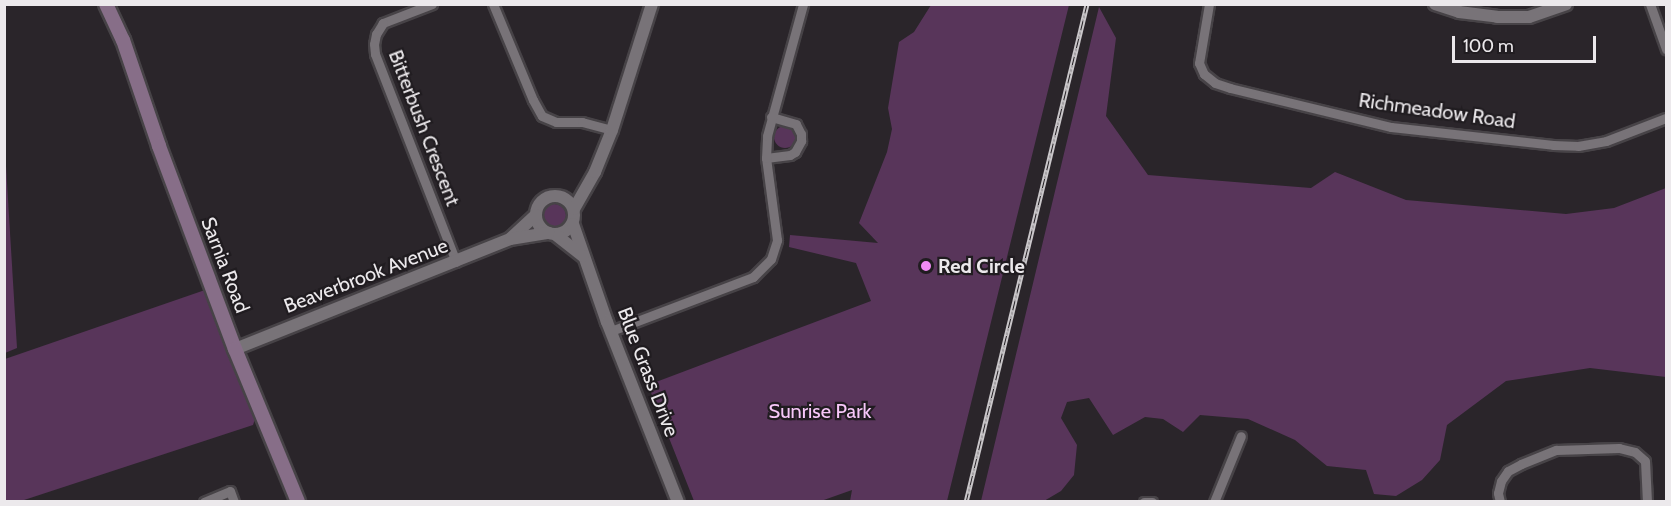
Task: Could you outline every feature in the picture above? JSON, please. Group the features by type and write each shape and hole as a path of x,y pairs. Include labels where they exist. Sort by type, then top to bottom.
{"main road":[{"name":"Sarnia Road","path":"106,4 123,40 159,146 235,349 298,501"},
{"name":"Sarnia Road","path":"117,4 123,40"}],"street":[{"name":"Bitterbush Crescent","path":"432,4 383,23 376,34 374,44 375,54 456,262"},
{"path":"493,4 533,100 542,116 556,122 582,122 612,130"},
{"path":"552,234 563,233 573,224 574,209 595,172 612,130 652,4"},
{"path":"611,331 753,277 771,259 777,240 766,158 771,117 803,4"},
{"name":"Richmeadow Road","path":"1209,4 1199,63 1204,74 1215,83 1230,88 1391,127 1553,145 1578,146 1606,141 1666,118"},
{"path":"1435,4 1459,12 1497,17 1529,17 1566,4"},
{"path":"1650,4 1666,49"},
{"path":"766,158 790,155 795,152 801,141 801,134 796,124 771,117"},
{"path":"583,256 542,229 536,216 542,202 547,198 562,197 584,188"},
{"path":"562,197 574,209"},
{"name":"Beaverbrook Avenue","path":"510,239 536,216"},
{"name":"Blue Grass Drive","path":"573,224 611,331 678,501"},
{"name":"Beaverbrook Avenue","path":"235,349 510,239 552,234"},
{"path":"1214,501 1241,436"},
{"path":"1500,501 1498,494 1500,481 1508,471 1521,464 1556,450 1619,448 1635,452 1645,461 1647,501"},
{"path":"204,501 230,491 234,501"},
{"path":"1144,501 1152,501"}],"green space":[{"name":"Sunrise Park","path":"931,5 1069,5 947,501 850,501 852,490 821,501 694,501 648,385 871,301 856,263 789,247 790,235 878,243 859,223 887,152 892,129 888,108 899,42 914,32"},
{"path":"1099,7 1116,38 1106,116 1148,175 1311,188 1335,172 1406,200 1566,214 1614,208 1666,188 1666,377 1590,368 1506,381 1447,425 1440,460 1422,480 1396,496 1374,494 1366,470 1327,466 1295,440 1248,419 1200,415 1183,432 1163,419 1145,417 1113,435 1089,398 1067,402 1061,418 1077,445 1074,475 1061,491 1044,501 981,501"},
{"path":"785,126 793,129 796,137 793,145 785,148 777,145 774,137 777,129"},
{"path":"4,133 17,348 5,353 4,353"},
{"path":"554,204 562,208 566,216 562,224 554,228 546,224 542,216 546,208"},
{"path":"205,290 255,419 253,425 21,501 5,501 5,359"}],"railway":[{"path":"966,502 1087,4"}],"place":[{"name":"Red Circle","path":"926,266"}]}
